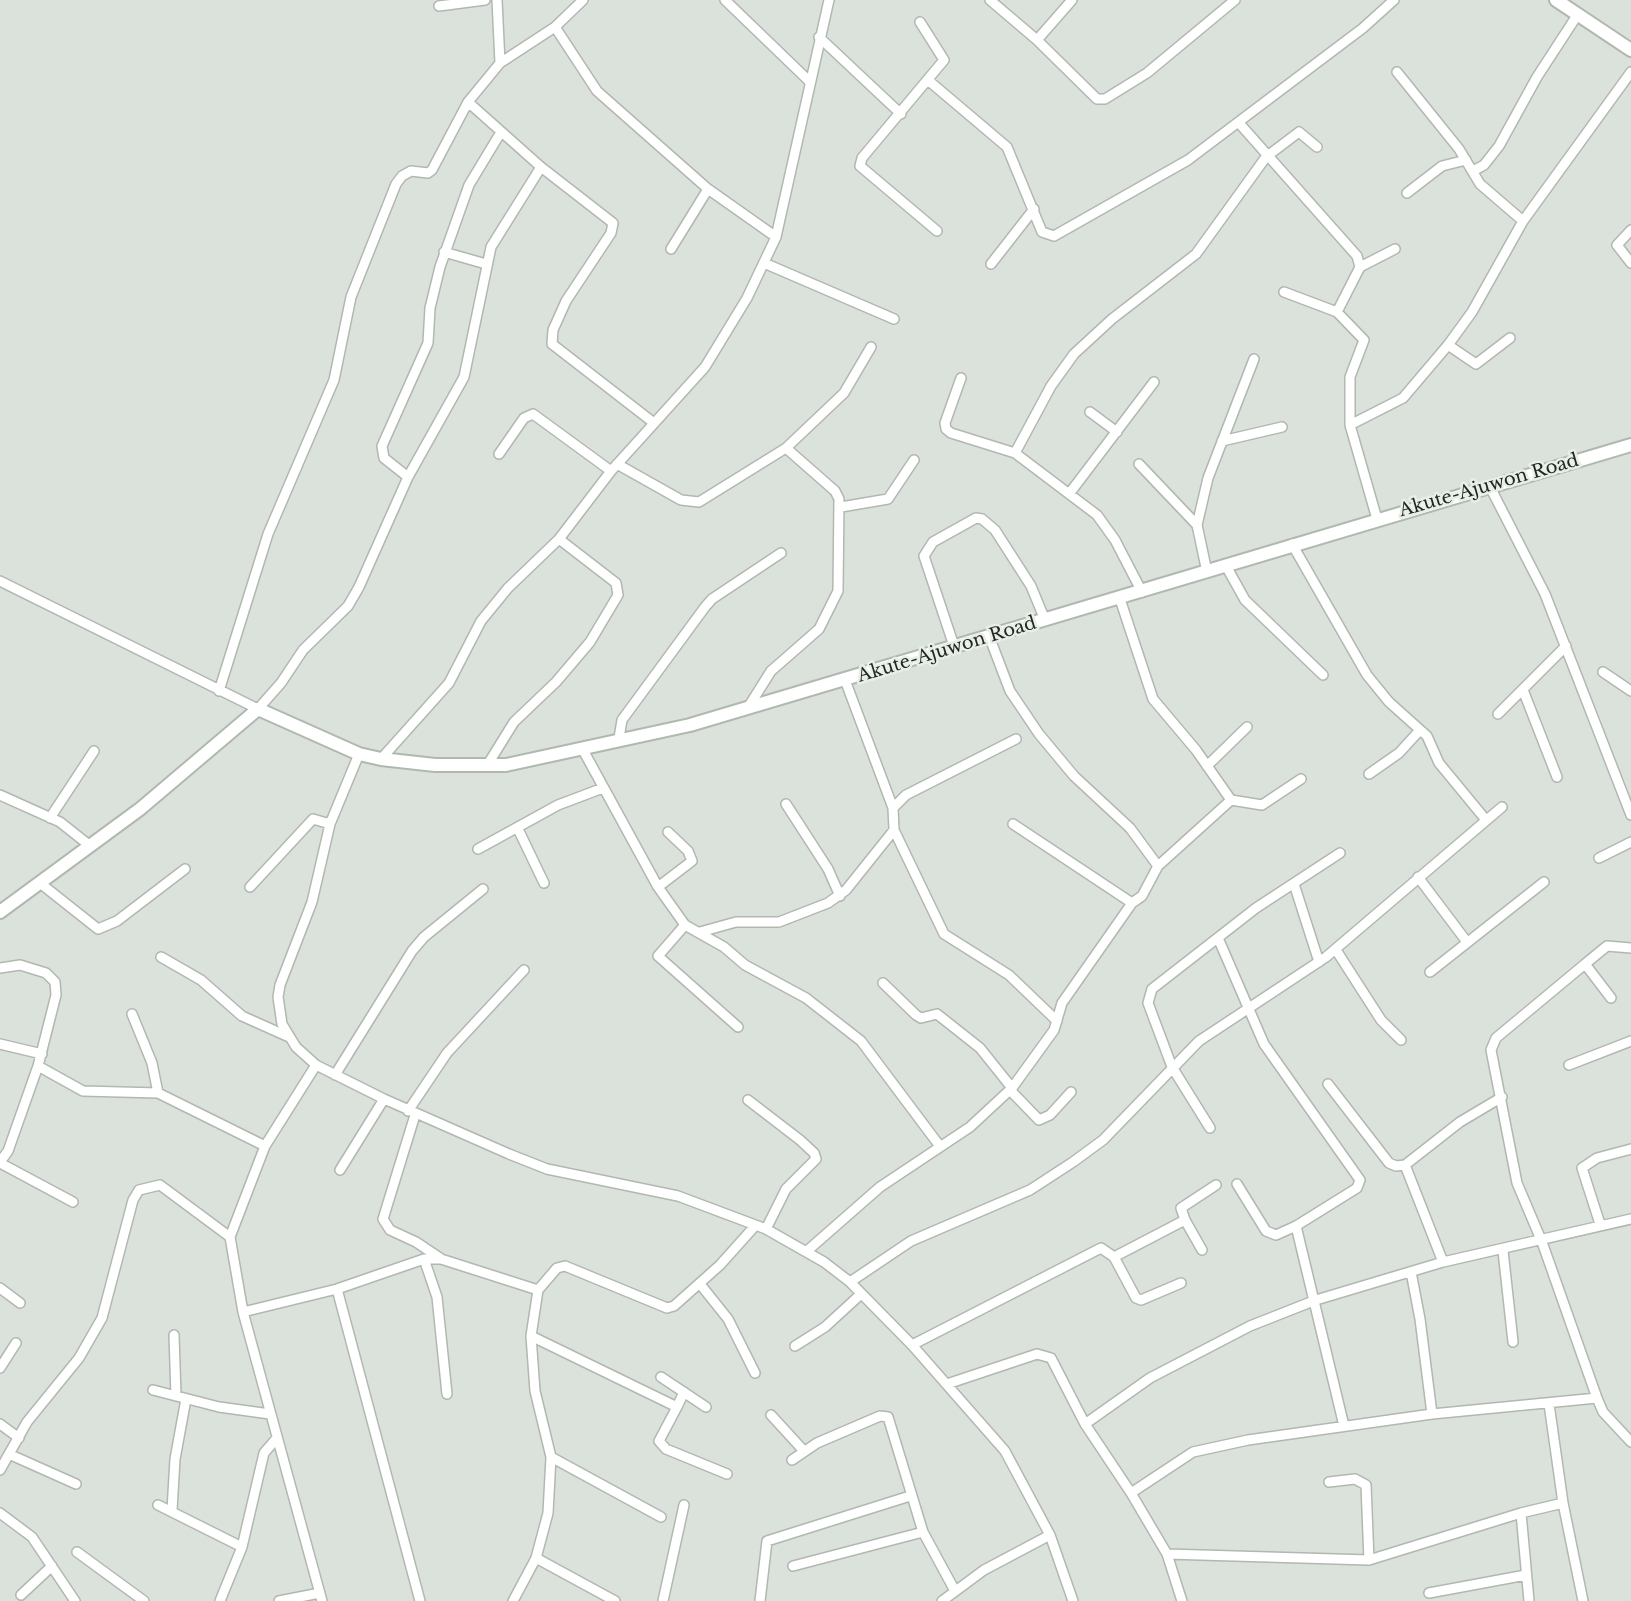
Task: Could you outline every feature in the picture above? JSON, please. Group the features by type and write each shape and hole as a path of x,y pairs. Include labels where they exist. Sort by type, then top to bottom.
{"main road":[{"path":"1556,0 1631,50"},
{"name":"Akute-Ajuwon Road","path":"258,709 359,754 381,759 435,765 506,765 583,750 619,738 690,725 1120,599 1489,485 1630,448"},
{"path":"0,912 140,808 258,709"}],"street":[{"path":"439,6 485,0"},
{"path":"497,0 500,63"},
{"path":"219,691 268,534 334,380 351,297 396,184 402,176 411,172 428,173 432,170 468,102 500,63 555,27 583,0"},
{"path":"725,0 808,82"},
{"path":"381,759 449,683 481,621 508,588 559,539 614,467 705,367 747,299 776,237 794,168 808,82 829,0"},
{"path":"990,0 1037,40 1091,97 1105,99 1147,73 1235,0"},
{"path":"1037,40 1072,0"},
{"path":"929,81 1007,147 1042,232 1054,236 1188,160 1363,29 1394,0"},
{"path":"1473,171 1484,165 1499,146 1536,77 1578,14"},
{"path":"919,22 944,56 943,63 862,158 860,166 937,231"},
{"path":"555,27 597,91 708,189 776,237"},
{"path":"819,37 901,114"},
{"path":"1397,72 1466,160 1480,184 1523,221"},
{"path":"1350,425 1403,398 1448,345 1472,312 1523,221 1631,72"},
{"path":"468,102 541,167 613,223 611,233 566,301 553,330 552,344 654,423"},
{"path":"1239,123 1266,157 1357,256 1360,267"},
{"path":"408,477 384,458 382,446 428,343 430,308 444,252 469,185 501,132"},
{"path":"1015,453 1051,386 1074,354 1112,319 1196,254 1233,207 1266,157 1299,132 1317,147"},
{"path":"1407,193 1442,166 1466,160"},
{"path":"0,581 258,709 281,683 303,650 348,606 408,477 464,377 491,247 541,167"},
{"path":"671,249 708,189"},
{"path":"991,264 1034,209"},
{"path":"1631,230 1617,246 1631,263"},
{"path":"1337,312 1360,267 1395,249"},
{"path":"444,252 486,264"},
{"path":"764,263 894,319"},
{"path":"1284,292 1337,312 1364,340 1350,377 1350,425 1377,519"},
{"path":"1448,345 1473,363 1480,364 1510,338"},
{"path":"499,454 524,418 533,414 614,467 689,503 699,502 786,447 844,393 872,347"},
{"path":"1207,572 1197,525 1208,478 1254,359"},
{"path":"961,378 946,429 951,433 1015,453 1069,494 1103,523 1142,592"},
{"path":"1069,494 1154,382"},
{"path":"1090,412 1117,432"},
{"path":"1222,441 1282,427"},
{"path":"749,706 771,671 819,629 836,597 841,507 835,491 786,447"},
{"path":"841,507 888,499 914,460"},
{"path":"1139,464 1197,525"},
{"path":"1489,485 1545,594 1631,815"},
{"path":"954,646 923,556 933,542 976,518 982,519 995,530 1031,586 1045,621"},
{"path":"488,764 514,722 556,682 590,642 618,596 615,583 559,539"},
{"path":"1292,544 1367,675 1389,702 1433,744 1439,763 1486,820"},
{"path":"619,738 622,719 712,599 781,553"},
{"path":"1226,566 1254,611 1323,675"},
{"path":"1120,599 1153,699 1231,800 1262,805 1301,779"},
{"path":"989,636 1010,691 1039,734 1074,776 1130,828 1158,866"},
{"path":"1497,714 1566,646"},
{"path":"1603,672 1631,691"},
{"path":"845,680 893,808 894,830 944,934 1009,975 1057,1021"},
{"path":"1523,690 1557,777"},
{"path":"1206,765 1247,727"},
{"path":"1368,774 1399,753 1420,730"},
{"path":"893,808 906,795 1016,739"},
{"path":"583,750 658,887 685,925 700,932 744,965 806,998 861,1041 939,1145"},
{"path":"50,818 94,751"},
{"path":"359,754 330,824 312,902 278,997 282,1024 289,1037 316,1065 411,1113 547,1168 678,1196 754,1227 766,1229 807,1251 850,1282 912,1345 1005,1451 1050,1535 1070,1600"},
{"path":"478,849 558,805 603,788"},
{"path":"0,795 50,818 89,845"},
{"path":"807,1251 875,1191 939,1145 970,1127 1011,1089 1057,1021 1062,1003 1132,903 1142,896 1158,866 1231,800"},
{"path":"786,804 828,869 840,896"},
{"path":"850,1282 911,1241 1043,1183 1103,1140 1199,1041 1336,950 1502,807"},
{"path":"250,887 313,819 330,824"},
{"path":"1013,824 1132,903"},
{"path":"518,829 544,883"},
{"path":"700,932 736,922 779,922 840,896 894,830"},
{"path":"658,887 692,861 688,851 668,832"},
{"path":"1599,858 1631,842"},
{"path":"1210,1128 1172,1067 1148,1003 1152,989 1218,938 1340,853"},
{"path":"40,883 98,929 117,921 185,869"},
{"path":"1418,877 1467,942"},
{"path":"1430,972 1544,882"},
{"path":"1294,884 1319,962"},
{"path":"335,1075 412,951 424,937 483,889"},
{"path":"685,925 658,956 738,1027"},
{"path":"1218,938 1247,1009 1265,1044 1360,1180 1357,1188 1297,1226 1276,1235 1266,1231 1237,1184"},
{"path":"1631,948 1607,946 1492,1043 1507,1139 1517,1182 1542,1242 1603,1412 1631,1442"},
{"path":"1336,950 1381,1020 1401,1040"},
{"path":"161,957 201,980 243,1016 289,1037"},
{"path":"1585,964 1611,999"},
{"path":"0,968 20,965 46,973 55,982 56,995 42,1054 0,1163 73,1202"},
{"path":"441,1259 416,1242 390,1230 383,1219 411,1113 446,1053 524,970"},
{"path":"883,984 916,1015 921,1018 937,1014 980,1048 1039,1120 1050,1115 1072,1092"},
{"path":"132,1014 152,1063 158,1093"},
{"path":"1569,1065 1631,1041"},
{"path":"0,1044 42,1054"},
{"path":"279,1601 321,1597 243,1312 230,1237 265,1146 316,1065"},
{"path":"38,1066 83,1091 158,1093 265,1146"},
{"path":"1328,1084 1389,1163 1405,1166 1460,1122 1502,1097"},
{"path":"340,1170 384,1099"},
{"path":"748,1100 800,1140 814,1153 816,1159 786,1189 766,1229"},
{"path":"1600,1224 1582,1168 1597,1158 1631,1149"},
{"path":"1405,1166 1443,1262"},
{"path":"0,1471 31,1417 79,1358 103,1318 133,1200 139,1189 160,1185 230,1237"},
{"path":"1202,1250 1181,1208 1216,1185"},
{"path":"1085,1424 1119,1397 1161,1372 1250,1326 1316,1300 1443,1262 1503,1251 1600,1224 1631,1219"},
{"path":"1114,1257 1185,1220"},
{"path":"1297,1226 1344,1426"},
{"path":"513,1601 537,1558 548,1513 551,1457 535,1391 531,1336 538,1290 557,1268 565,1266 613,1283 663,1307 674,1306 754,1227"},
{"path":"912,1345 1101,1248 1114,1257 1136,1298 1141,1300 1181,1283"},
{"path":"1503,1251 1513,1342"},
{"path":"424,1258 438,1297 447,1394"},
{"path":"243,1312 337,1289 424,1258 441,1259 538,1290"},
{"path":"1411,1272 1432,1414"},
{"path":"700,1283 728,1320 755,1373"},
{"path":"0,1288 20,1303"},
{"path":"337,1289 420,1601"},
{"path":"795,1346 825,1327 861,1294"},
{"path":"174,1335 176,1396"},
{"path":"531,1336 677,1407"},
{"path":"0,1368 16,1343"},
{"path":"947,1384 1008,1362 1047,1355 1056,1365 1085,1424 1167,1554 1182,1601"},
{"path":"661,1377 706,1407"},
{"path":"153,1390 219,1407 270,1414"},
{"path":"684,1392 659,1441 666,1449 727,1474"},
{"path":"1131,1493 1193,1452 1248,1440 1432,1414 1597,1398"},
{"path":"172,1510 174,1459 186,1399"},
{"path":"1549,1404 1563,1503 1583,1601"},
{"path":"771,1415 803,1450"},
{"path":"792,1460 803,1450 884,1415 890,1421 910,1496 923,1532 955,1591"},
{"path":"0,1424 19,1438"},
{"path":"220,1601 242,1547 264,1453 277,1438"},
{"path":"11,1455 76,1484"},
{"path":"551,1457 661,1517"},
{"path":"1329,1482 1355,1479 1366,1485 1368,1560"},
{"path":"760,1601 767,1541 910,1496"},
{"path":"1167,1554 1368,1560 1521,1513 1563,1503"},
{"path":"158,1505 242,1547"},
{"path":"663,1601 684,1506"},
{"path":"0,1513 32,1536 75,1601"},
{"path":"1521,1513 1529,1601"},
{"path":"793,1566 923,1532"},
{"path":"942,1601 984,1570 1050,1535"},
{"path":"77,1552 144,1601"},
{"path":"537,1558 615,1601"},
{"path":"21,1595 52,1566"},
{"path":"1429,1593 1526,1575"}]}
